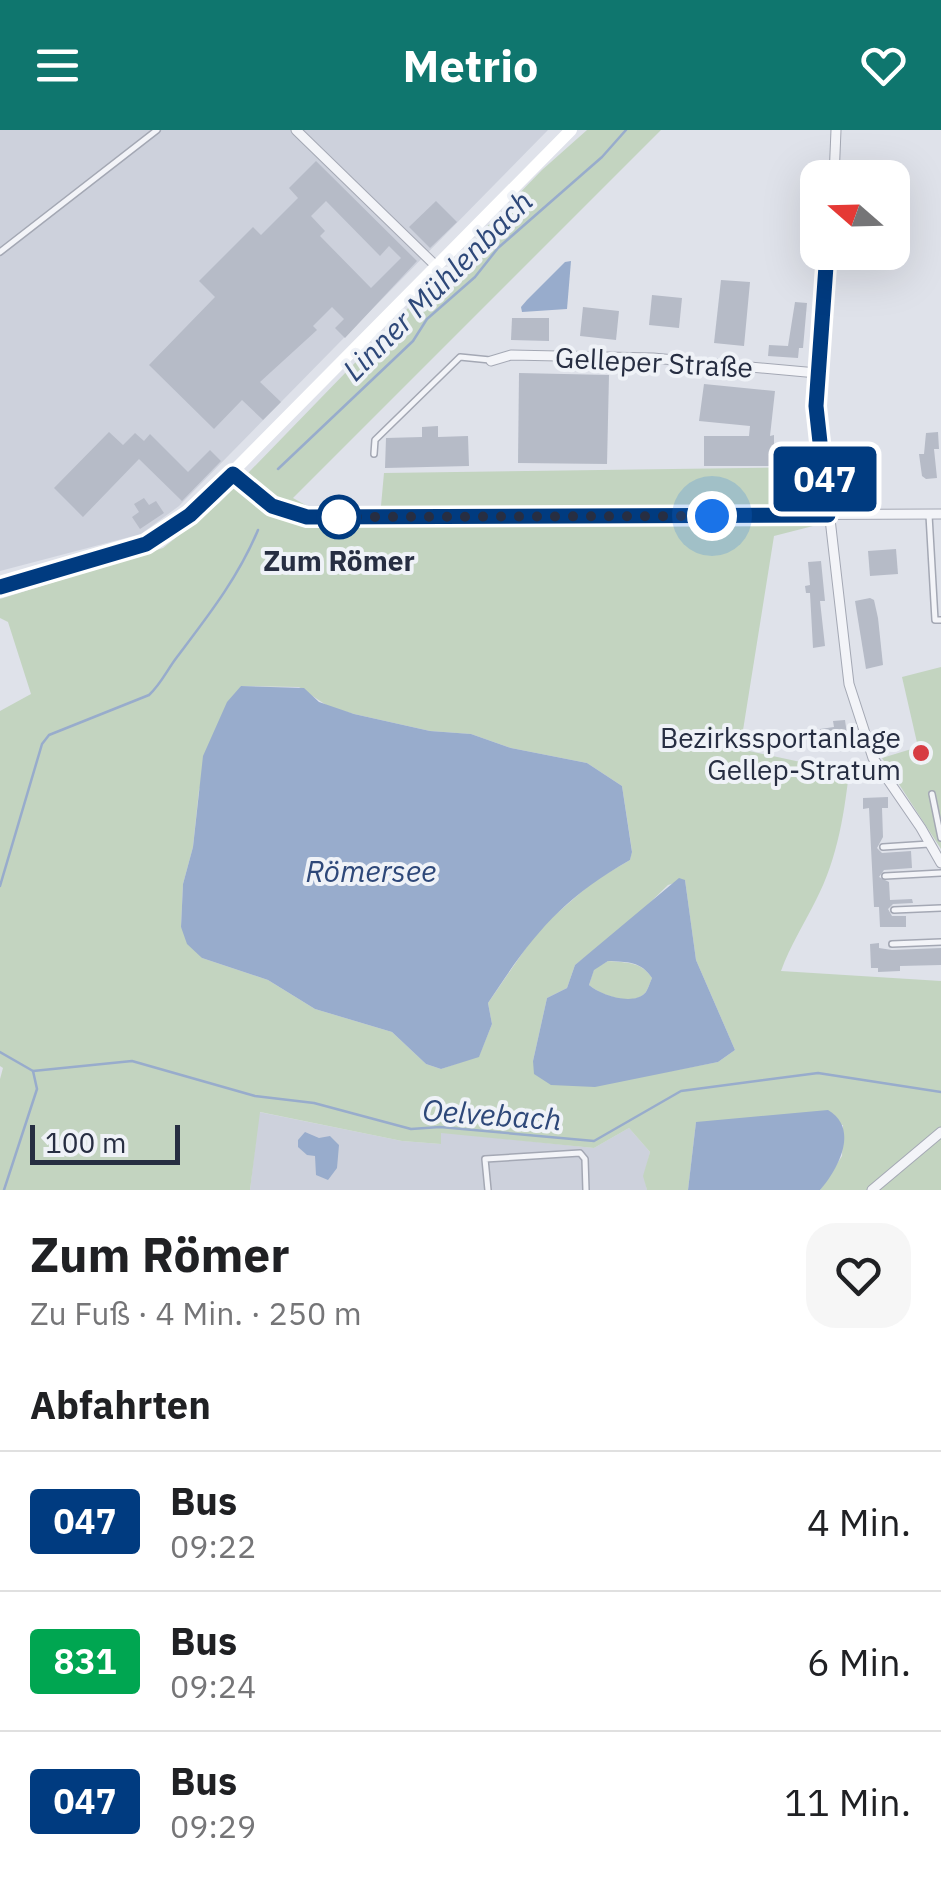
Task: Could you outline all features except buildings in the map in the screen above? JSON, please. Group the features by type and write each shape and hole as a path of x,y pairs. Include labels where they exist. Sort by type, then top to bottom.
{"main road":[{"path":"0,588 146,544 190,515 571,130"}],"street":[{"path":"296,130 436,266"},
{"path":"551,148 561,130"},
{"path":"835,160 836,130"},
{"path":"826,270 816,406 849,684 873,758 935,847 941,863"},
{"name":"Gelleper Straße","path":"491,360 512,356 652,358 817,373"},
{"path":"233,474 272,506 307,517 941,514"},
{"path":"872,1190 941,1132"}],"lane":[{"path":"0,252 156,130"},
{"path":"374,454 375,440 460,358 491,360"},
{"path":"929,514 935,620 941,620"},
{"path":"932,794 941,838"},
{"path":"882,847 935,847"},
{"path":"885,876 941,873"},
{"path":"894,910 941,908"},
{"path":"892,944 941,942"},
{"path":"488,1190 485,1159 580,1152 586,1190"}],"shaded area":[{"path":"0,130 548,130 179,506 141,534 0,571"},
{"path":"259,1112 402,1141 441,1144 441,1132 594,1148 629,1128 650,1152 644,1176 647,1190 250,1190"}],"green space":[{"path":"587,130 661,130 293,498 309,507 381,506 384,473 814,467 821,524 774,536 740,749 824,767 850,763 843,816 830,867 781,971 941,981 941,1190 820,1190 842,1156 843,1125 696,1122 688,1190 647,1190 643,1176 650,1152 629,1128 594,1148 441,1133 441,1144 402,1141 260,1112 250,1190 0,1190 0,711 31,694 8,622 0,618 0,599 163,548 219,503 542,170","holes":["241,686 299,687 329,707 354,714 430,731 471,734 511,748 587,763 622,786 630,860 594,881 539,929 488,1003 492,1024 479,1056 441,1069 426,1064 392,1032 315,1009 268,980 202,958 181,927 183,884 193,847 199,790","685,880 696,960 735,1050 718,1062 634,1078 533,1061 547,998 567,988 575,965 630,922 668,885"]},
{"name":"Bezirkssportanlage Gellep-Stratum","path":"941,667 941,849 882,758 918,747 902,677"},
{"path":"608,961 643,968 652,978 646,992 625,999 608,996 589,985 594,969"}],"water":[{"path":"571,261 567,309 522,312 527,300 565,262"},
{"name":"Römersee","path":"241,686 304,688 319,702 354,714 430,731 471,734 511,748 587,763 622,786 630,860 566,905 519,958 488,1003 492,1024 479,1057 441,1069 426,1064 392,1032 315,1009 268,980 202,958 187,944 181,927 183,884 193,847 203,756 227,702"},
{"path":"679,878 685,880 696,960 735,1050 718,1062 595,1087 551,1085 534,1074 533,1061 547,998 567,988 575,965","holes":["608,961 633,964 648,972 652,978 645,993 625,999 589,985 594,970"]},
{"path":"828,1110 843,1128 843,1149 820,1190 688,1190 696,1122"},
{"path":"305,1132 319,1138 330,1136 339,1145 337,1168 328,1180 316,1175 315,1156 298,1147"}],"waterway":[{"name":"Linner Mühlenbach","path":"278,469 413,341 427,319 475,277 498,248 602,157 626,130"},
{"name":"Linner Mühlenbach","path":"0,886 42,744 49,735 149,695 222,596 258,530"},
{"name":"Linner Mühlenbach","path":"0,1052 33,1071 37,1089 4,1190"},
{"name":"Oelvebach","path":"33,1071 132,1061 255,1096 314,1103 411,1129 440,1127 594,1141 681,1091 818,1073 941,1092"}],"bus line":[{"name":"047","path":"0,587 146,544 190,515 233,474 272,506 307,517 828,515 816,406 826,270"}],"place":[{"name":"Zum Römer","path":"339,517"},
{"name":"Bezirkssportanlage Gellep-Stratum","path":"921,753"}],"route":[{"path":"339,517 712,516"}]}
